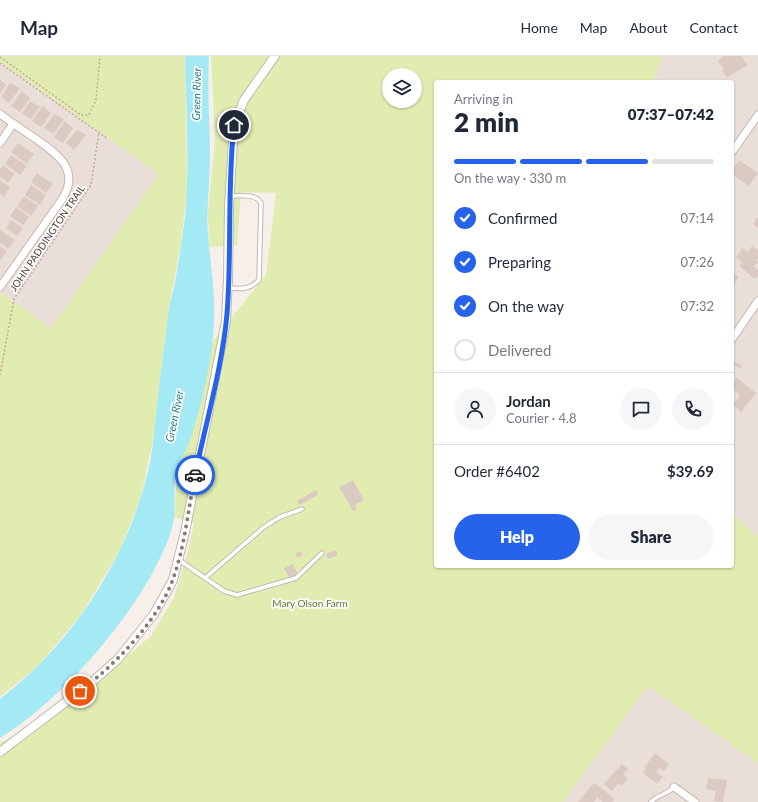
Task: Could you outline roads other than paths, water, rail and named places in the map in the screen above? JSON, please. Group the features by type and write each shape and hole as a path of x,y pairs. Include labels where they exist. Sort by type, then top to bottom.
{"street":[{"path":"0,752 92,682 118,659 154,614 173,580 179,560 222,348 226,321 228,288 229,196 232,143 236,117 251,88 275,56"},
{"path":"0,114 58,156 66,168 69,177 66,193 0,287"},
{"path":"734,149 758,115"},
{"path":"0,143 13,124"},
{"path":"734,336 758,301"},
{"path":"674,787 695,802"}],"lane":[{"path":"228,288 245,289 254,285 259,280 261,203 258,198 251,196 229,196"},
{"path":"206,578 264,527 280,517 302,509"},
{"path":"179,560 224,590 237,595 296,578 322,554"},
{"path":"651,802 660,795 669,793 674,787"}],"water":[{"name":"Green River","path":"185,56 209,56 208,93 210,155 208,224 214,317 212,347 202,398 189,443 175,478 173,524 159,559 143,589 101,647 51,699 25,721 0,738 0,699 26,677 50,653 73,626 93,598 126,537 148,472 153,444 169,312 185,217 187,156"}],"park label":[{"name":"Mary Olson Farm","path":"310,603"}]}
